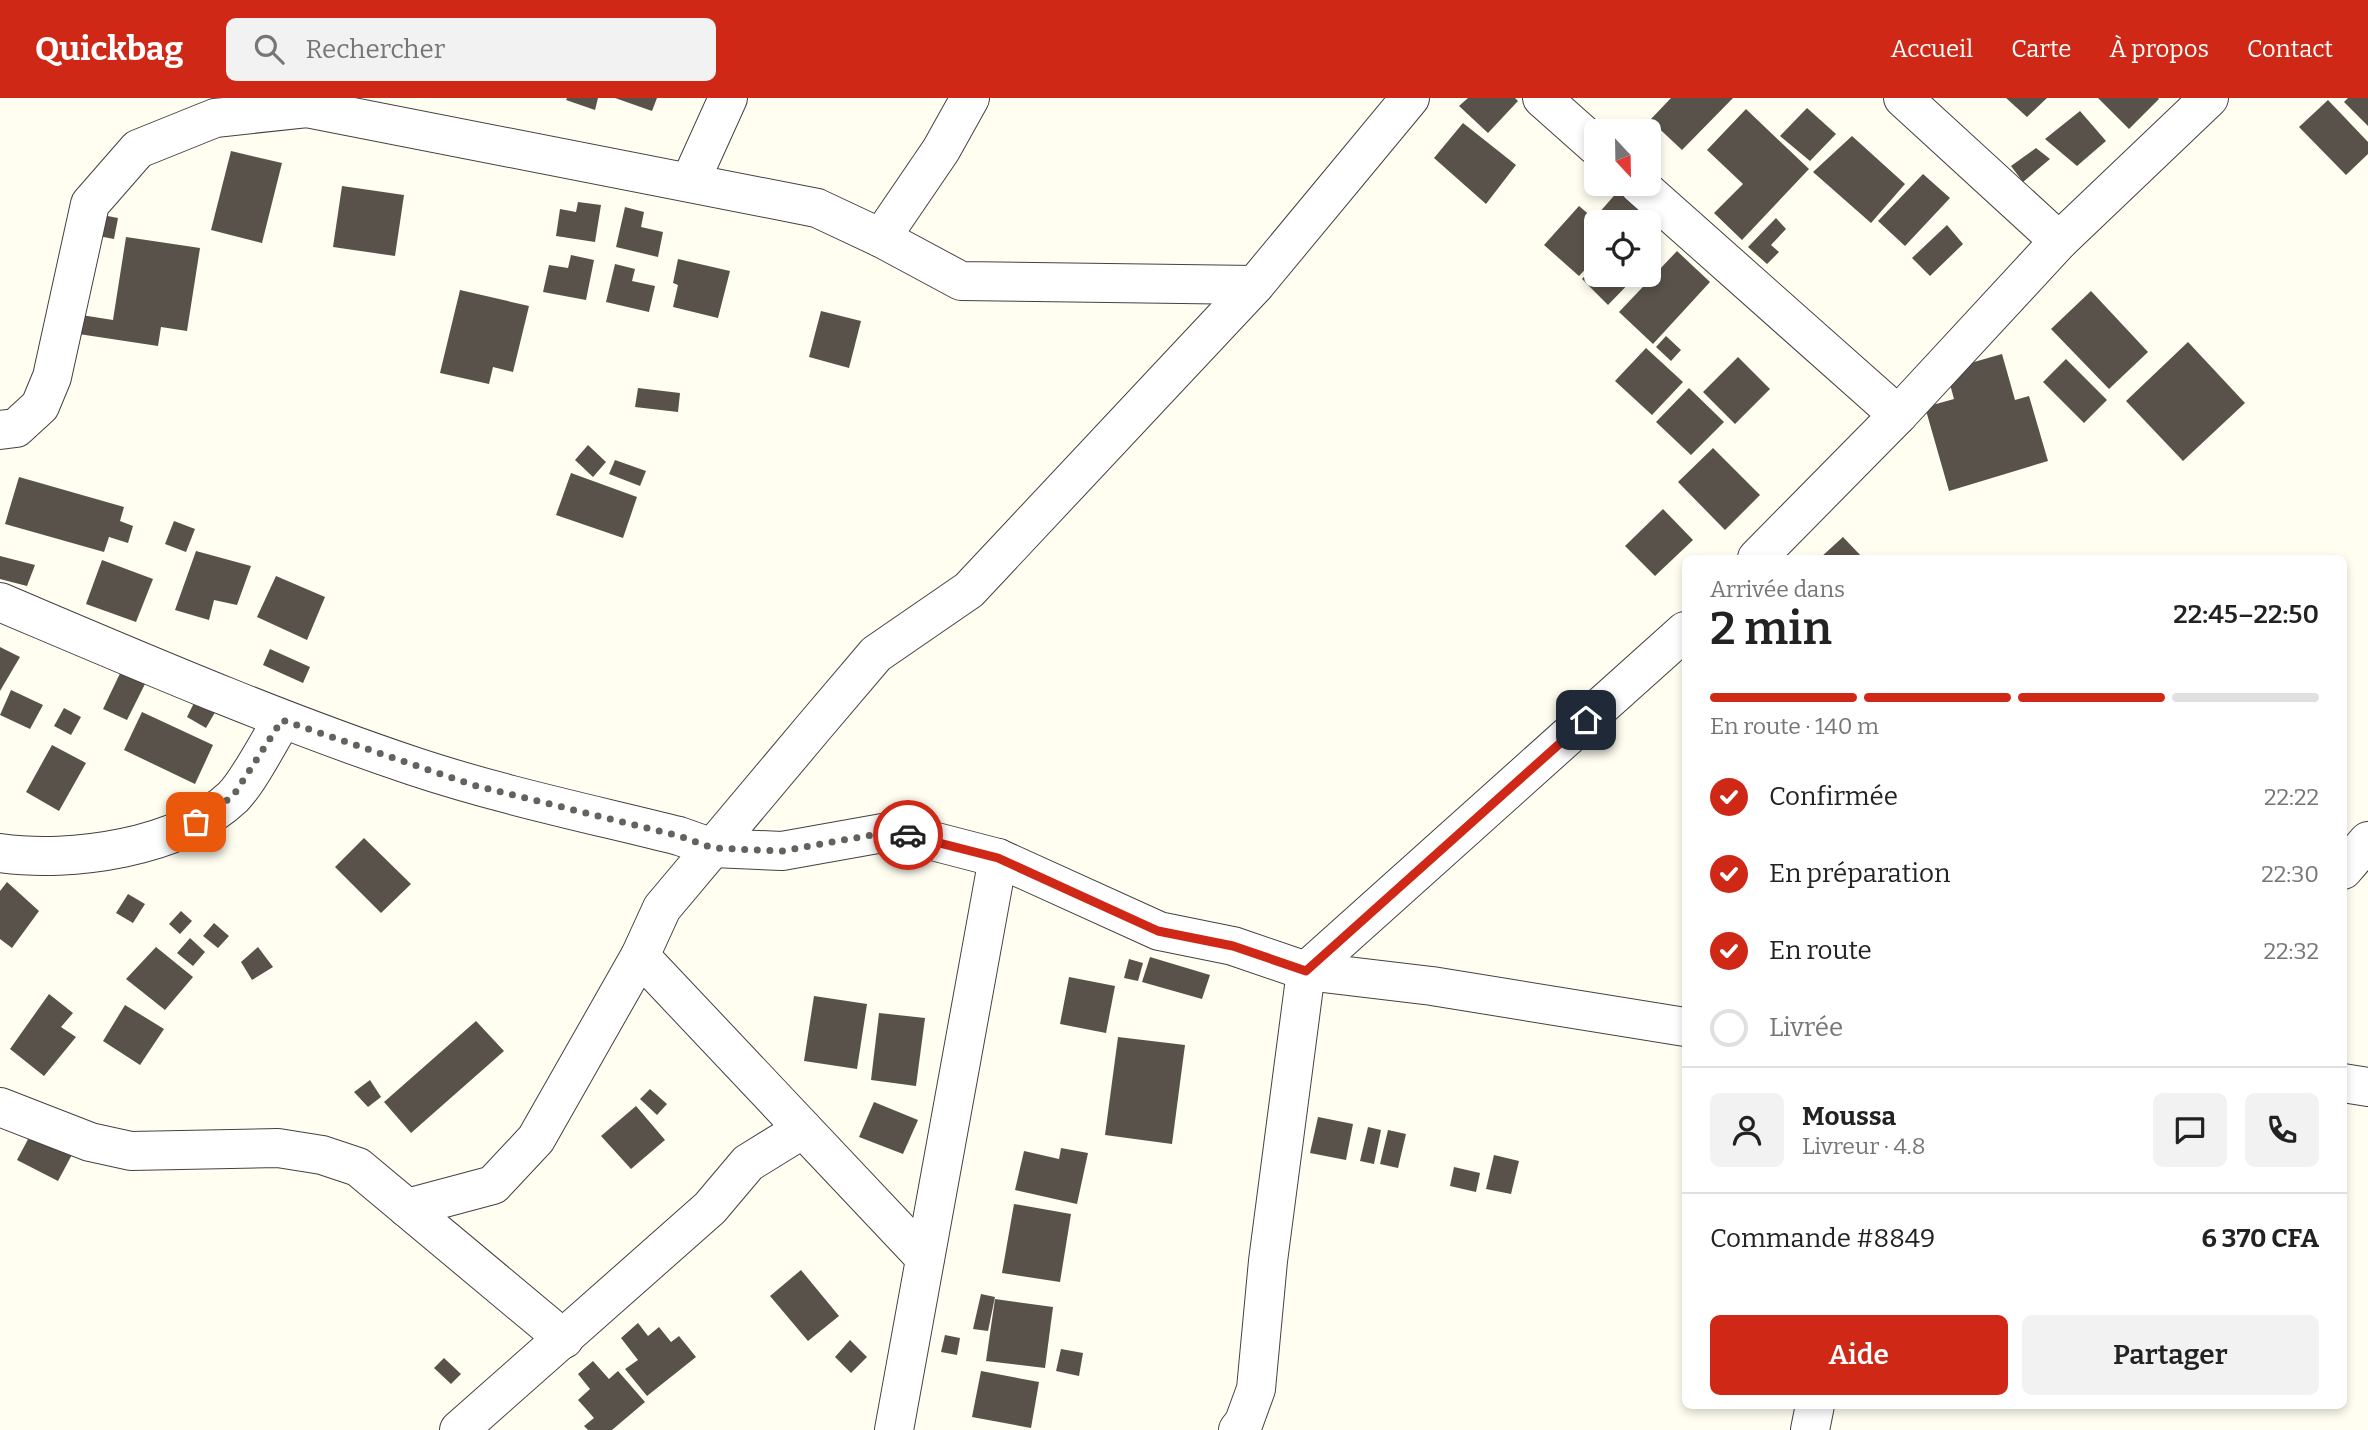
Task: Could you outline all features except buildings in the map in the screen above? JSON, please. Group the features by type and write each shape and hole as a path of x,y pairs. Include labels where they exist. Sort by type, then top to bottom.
{"street":[{"path":"690,182 728,98"},
{"path":"881,239 941,150 970,98"},
{"path":"407,1208 494,1185 536,1139 640,956 662,908 876,654 969,590 1255,285 1410,98"},
{"path":"1542,98 1584,135"},
{"path":"1903,98 2059,241"},
{"path":"1760,555 1898,415 2059,241 2209,98"},
{"path":"0,430 16,428 40,406 52,377 90,204 138,149 215,118 307,108 817,208 961,281 1255,285"},
{"path":"1652,196 1898,415"},
{"path":"0,602 282,720 473,785 679,836 713,848 782,851 894,831 998,858 1158,931 1233,946 1306,971 1432,986 1682,1027"},
{"path":"1238,1430 1244,1422 1256,1390 1268,1261 1306,971 1682,634"},
{"path":"0,853 74,856 141,844 196,822 233,796 282,720"},
{"path":"2347,865 2368,841"},
{"path":"894,1430 998,858"},
{"path":"640,956 925,1258"},
{"path":"2347,1084 2368,1087"},
{"path":"0,1107 90,1142 131,1151 278,1149 323,1155 358,1167 564,1339"},
{"path":"458,1430 710,1208 748,1163 803,1129"},
{"path":"1810,1430 1814,1409"}],"way so far":[{"path":"196,822 233,796 282,720 473,785 679,836 713,848 782,851 894,831 908,835"}],"route":[{"path":"908,835 998,858 1158,931 1233,946 1306,971 1586,720"}]}
